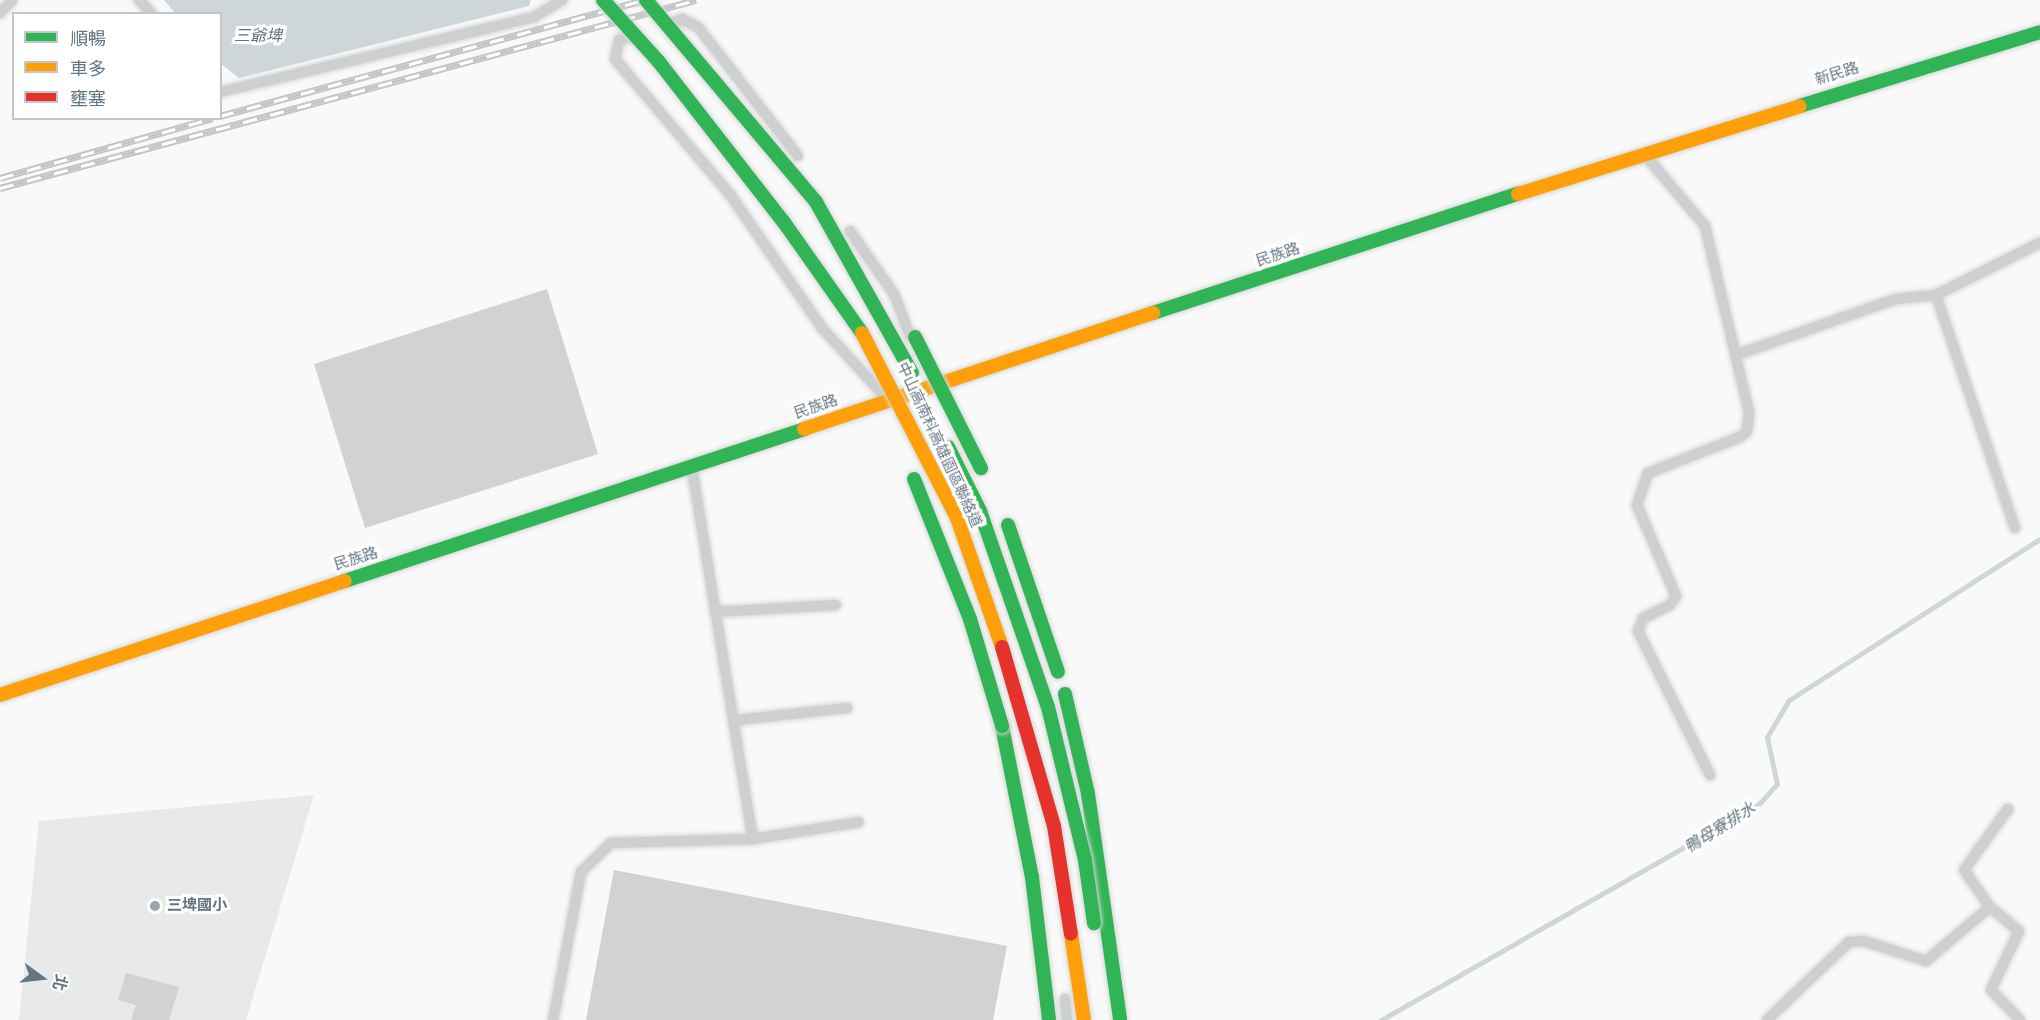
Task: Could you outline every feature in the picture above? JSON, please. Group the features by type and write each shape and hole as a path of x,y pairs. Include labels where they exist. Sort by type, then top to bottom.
{"main road":[{"name":"中山高南科高雄園區聯絡道","path":"603,0 659,62 783,221 879,357 957,518 1025,712 1051,814 1073,925 1084,1020"},
{"name":"中山高南科高雄園區聯絡道","path":"646,0 816,202 929,408"},
{"name":"新民路","path":"1646,156 2040,32"},
{"name":"民族路","path":"0,695 692,468 887,399 1646,156"},
{"path":"816,202 915,337 987,479"},
{"path":"783,221 884,419"},
{"name":"中山高南科高雄園區聯絡道","path":"939,429 980,511 1047,707 1085,860 1107,1020"},
{"path":"904,460 970,619 1002,726 1032,877 1049,1020"},
{"path":"1002,510 1065,694 1090,804 1118,1020"}],"lane":[{"path":"0,13 12,0"},
{"path":"139,0 150,12"},
{"path":"222,92 534,16 557,1"},
{"path":"1060,954 1043,838 989,643 941,509 887,399 822,328 731,196 615,59 619,40 682,20 698,27 795,151 894,294 930,386 998,538 1049,683 1118,1020"},
{"path":"1646,156 1705,226 1749,412 1747,431 1659,466 1640,488 1637,506 1676,596 1670,605 1643,618 1638,631 1710,775"},
{"path":"1736,355 1896,299 1936,295 2040,243"},
{"path":"1936,295 2014,528"},
{"path":"692,468 715,612 738,720 753,839"},
{"path":"715,612 836,605"},
{"path":"738,720 847,708"},
{"path":"2008,809 1964,870 1990,907 2019,931 1991,990 2020,1020"},
{"path":"553,1020 581,873 611,843 753,839 859,822"},
{"path":"1767,1020 1849,942 1864,941 1926,961 1990,907"},
{"path":"1064,987 1067,1020"}],"shaded area":[{"name":"三埤國小","path":"314,795 246,1020 19,1020 39,821"}],"water":[{"name":"三爺埤","path":"164,0 531,0 529,6 239,78 222,65 222,12 174,12"}],"building":[{"path":"547,289 598,454 365,528 314,364"},
{"path":"614,870 1007,946 993,1020 586,1020"},
{"path":"126,973 179,987 169,1020 131,1020 136,1005 118,1000"}],"waterway":[{"name":"鴨母寮排水","path":"1381,1020 1758,805 1777,784 1767,737 1789,700 2040,539"}],"railway":[{"path":"222,115 644,0"},
{"path":"0,188 696,0"},
{"path":"0,178 206,120"}],"traffic: fast":[{"path":"603,0 659,62 783,221 862,333"},
{"path":"646,0 816,202 912,373"},
{"path":"1800,106 2040,32"},
{"path":"1153,313 1518,194"},
{"path":"915,337 981,468"},
{"path":"345,581 804,429"},
{"path":"948,447 980,511 1048,707 1085,860 1094,923"},
{"path":"914,479 970,619 1002,726"},
{"path":"1008,525 1058,672"},
{"path":"1065,694 1088,794 1120,1020"},
{"path":"1002,726 1032,877 1049,1020"}],"traffic: slow":[{"path":"1518,194 1800,106"},
{"path":"804,429 1153,313"},
{"path":"862,333 957,518 1002,647"},
{"path":"0,695 345,581"},
{"path":"1071,934 1084,1020"}],"traffic: jam":[{"path":"1002,647 1054,826 1071,934"}],"place":[{"name":"三埤國小","path":"155,906"}]}
